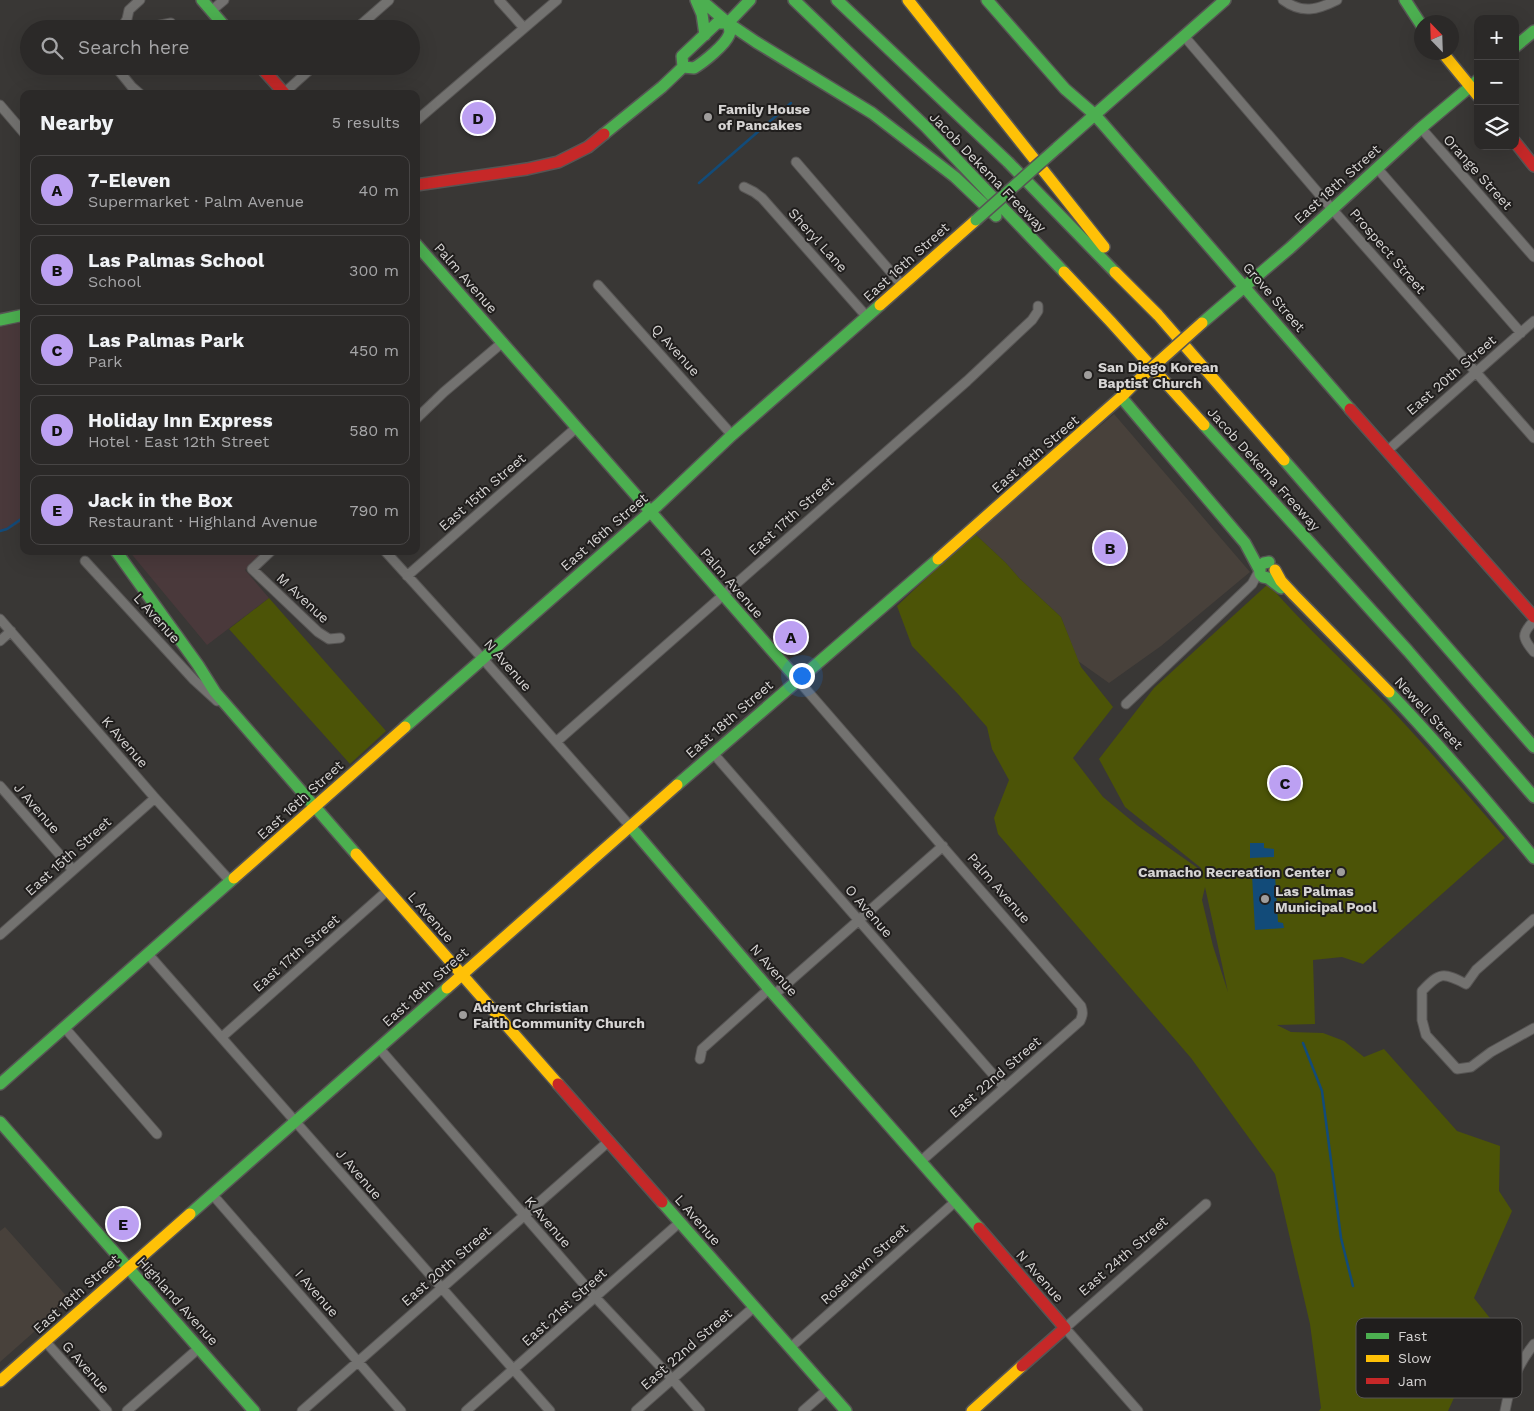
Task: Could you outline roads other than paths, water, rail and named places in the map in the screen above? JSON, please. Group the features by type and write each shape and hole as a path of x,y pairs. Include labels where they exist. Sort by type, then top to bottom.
{"main road":[{"path":"202,0 220,20"},
{"path":"696,0 702,14 704,35"},
{"path":"700,0 728,23 756,42 872,113 955,177 1020,237 1071,288 1119,330"},
{"path":"683,67 682,56 718,24 728,23 750,0"},
{"name":"Jacob Dekema Freeway","path":"794,0 925,126 1119,330 1408,651 1534,797"},
{"name":"Jacob Dekema Freeway","path":"837,0 1008,162 1158,315 1534,747"},
{"path":"908,0 1158,315"},
{"name":"Grove Street","path":"987,0 1065,89 1094,114 1534,619"},
{"name":"East 16th Street","path":"0,1084 316,807 1094,114 1225,0"},
{"path":"1405,0 1415,15"},
{"path":"683,67 695,67 719,47 730,34 728,23"},
{"path":"1519,44 1534,31"},
{"path":"1450,60 1474,86"},
{"path":"420,184 527,169 558,162 588,147 662,87 683,67"},
{"path":"268,75 281,90"},
{"name":"East 18th Street","path":"0,1381 713,752 879,611 1202,323 1245,287 1421,128 1474,88"},
{"path":"1519,147 1534,166"},
{"name":"Palm Avenue","path":"420,249 797,679"},
{"path":"0,320 20,316"},
{"name":"Newell Street","path":"1121,397 1245,543 1266,572 1288,586 1294,595 1423,727 1534,858"},
{"path":"119,555 198,665 215,692 241,723"},
{"name":"L Avenue","path":"241,723 846,1411"},
{"name":"N Avenue","path":"630,826 1065,1328"},
{"name":"Highland Avenue","path":"0,1122 254,1411"},
{"name":"East 24th Street","path":"972,1411 1065,1328"}],"street":[{"path":"126,20 129,10 140,0"},
{"path":"212,11 224,0"},
{"path":"366,20 389,0"},
{"path":"499,0 524,28"},
{"path":"420,118 557,0"},
{"path":"1283,0 1297,8 1313,10 1337,0"},
{"name":"Prospect Street","path":"1184,36 1332,209 1534,438"},
{"path":"122,75 135,90"},
{"path":"287,90 304,75"},
{"path":"0,104 20,128"},
{"name":"Orange Street","path":"1421,128 1534,257"},
{"path":"796,162 902,285"},
{"path":"1377,168 1520,333"},
{"name":"Sheryl Lane","path":"744,188 762,198 867,317"},
{"name":"Q Avenue","path":"598,285 732,436"},
{"name":"East 17th Street","path":"556,742 978,370 1032,320 1038,311 1038,306"},
{"name":"East 20th Street","path":"1387,451 1534,321"},
{"path":"420,413 503,342"},
{"name":"East 15th Street","path":"407,576 576,428"},
{"name":"M Avenue","path":"267,555 252,568 318,632 329,639 340,638"},
{"name":"N Avenue","path":"389,555 483,658 630,826"},
{"name":"L Avenue","path":"85,561 194,680 241,723"},
{"path":"1126,704 1266,572"},
{"name":"K Avenue","path":"0,619 155,798 231,882"},
{"name":"Grove Street","path":"1534,619 1526,630 1524,637 1526,644 1534,652"},
{"path":"0,641 11,631"},
{"name":"Palm Avenue","path":"797,679 1083,1010"},
{"name":"O Avenue","path":"713,752 1004,1087"},
{"name":"J Avenue","path":"0,786 73,870"},
{"name":"East 15th Street","path":"0,935 155,798"},
{"path":"700,1059 702,1049 859,920 943,846"},
{"name":"East 17th Street","path":"222,1037 388,890"},
{"path":"1534,919 1476,970 1466,984 1449,974 1432,980 1422,990 1422,1020 1426,1035 1457,1069 1471,1066 1534,1028"},
{"name":"J Avenue","path":"148,954 550,1411"},
{"name":"East 22nd Street","path":"920,1162 1080,1021 1083,1016 1083,1010"},
{"path":"64,1028 158,1134"},
{"name":"K Avenue","path":"379,1048 595,1297 700,1411"},
{"name":"East 20th Street","path":"302,1411 608,1141"},
{"name":"I Avenue","path":"212,1194 401,1411"},
{"name":"Roselawn Street","path":"790,1348 956,1201"},
{"name":"East 24th Street","path":"1065,1328 1206,1204"},
{"name":"East 21st Street","path":"466,1411 679,1222"},
{"name":"East 22nd Street","path":"636,1411 754,1307"},
{"name":"N Avenue","path":"1065,1328 1138,1411"},
{"name":"G Avenue","path":"45,1341 107,1411"},
{"path":"1522,1362 1534,1344"},
{"path":"127,1411 200,1348"},
{"path":"803,1411 828,1389"},
{"path":"1505,1411 1507,1398"}],"water":[{"path":"1250,843 1264,843 1264,848 1274,849 1274,857 1250,858"},
{"name":"Las Palmas Municipal Pool","path":"1252,875 1275,875 1278,922 1283,923 1284,928 1255,930"}],"waterway":[{"path":"699,183 791,103"},
{"path":"0,531 7,529 20,520"},
{"path":"1303,1043 1322,1091 1341,1238 1353,1286"}],"place":[{"name":"Family House of Pancakes","path":"708,117"},
{"name":"Holiday Inn Express","path":"478,118"},
{"name":"San Diego Korean Baptist Church","path":"1088,375"},
{"name":"Las Palmas School","path":"1110,548"},
{"name":"7-Eleven","path":"791,637"},
{"name":"Las Palmas Park","path":"1285,783"},
{"name":"Camacho Recreation Center","path":"1341,872"},
{"name":"Las Palmas Municipal Pool","path":"1265,899"},
{"name":"Advent Christian Faith Community Church","path":"463,1015"},
{"name":"Jack in the Box","path":"123,1224"}]}
